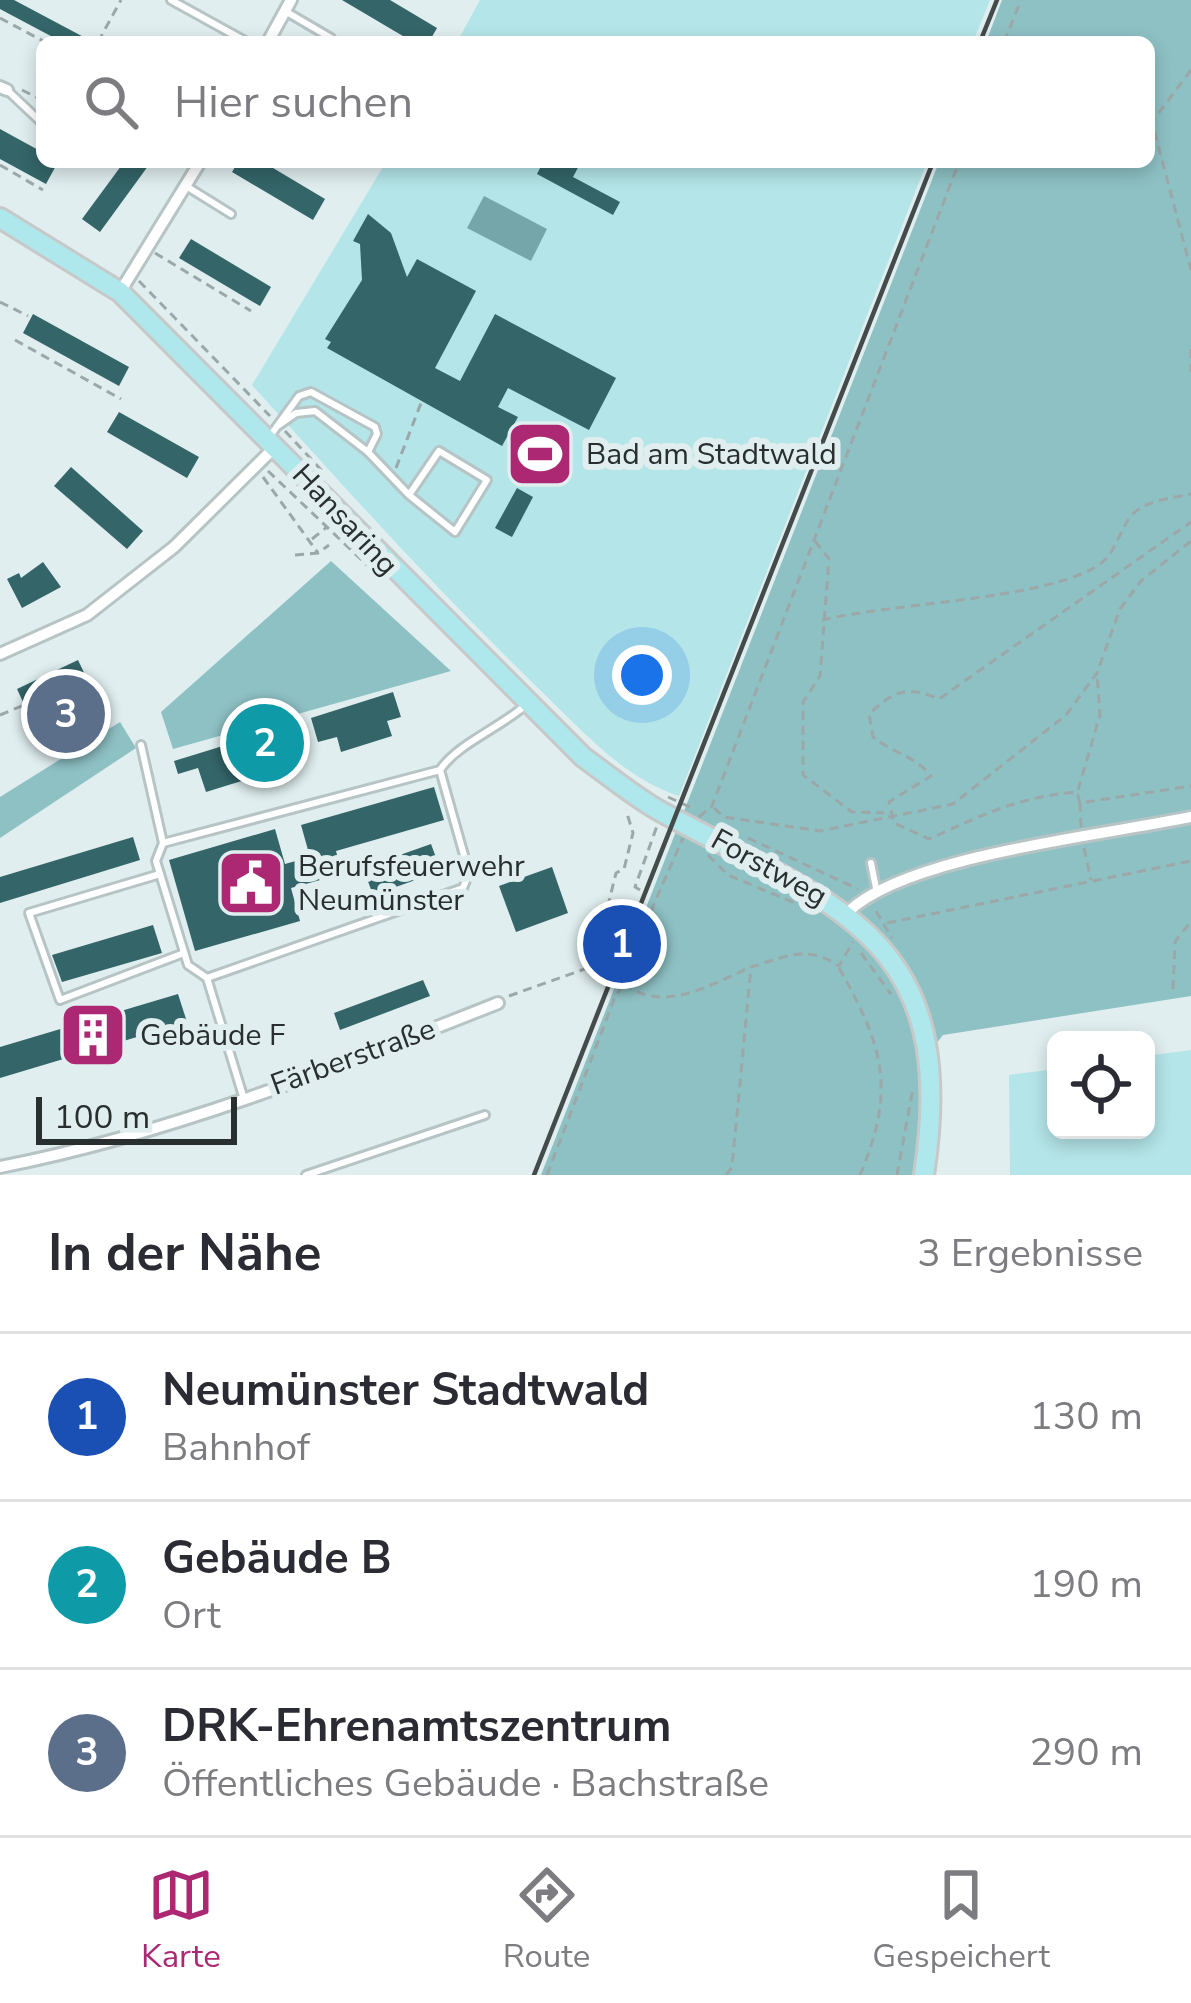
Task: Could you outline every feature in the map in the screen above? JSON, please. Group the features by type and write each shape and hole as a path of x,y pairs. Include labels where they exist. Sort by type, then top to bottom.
{"main road":[{"name":"Hansaring","path":"0,218 119,292 274,437 583,757 694,820"},
{"name":"Forstweg","path":"694,820 876,929 920,1017 932,1072 924,1175"}],"street":[{"path":"271,36 288,5"},
{"path":"119,292 196,168"},
{"path":"0,654 87,616 174,547 256,464 274,437"},
{"path":"848,912 870,892 970,861 1191,817"},
{"name":"Färberstraße","path":"0,1167 59,1156 243,1096 498,1004"}],"lane":[{"path":"171,0 236,36"},
{"path":"288,5 328,36"},
{"path":"3,89 36,118"},
{"path":"186,186 231,214"},
{"path":"274,437 299,396 311,392 375,427 377,434 368,452"},
{"path":"274,437 310,410 368,452 409,494 455,532 487,480 439,451 409,494"},
{"path":"163,843 440,770 452,751 484,738 527,703"},
{"path":"141,745 163,843 156,860 160,874 188,964 208,978 243,1096"},
{"path":"208,978 463,888 469,873 440,770"},
{"path":"870,892 871,863"},
{"path":"160,874 29,913 60,1000 185,953"},
{"path":"306,1175 485,1115"}],"path":[{"path":"101,36 121,0"},
{"path":"1006,36 1021,0"},
{"path":"0,18 36,37"},
{"path":"1155,118 1191,70"},
{"path":"1155,133 1191,270"},
{"path":"0,165 44,190"},
{"path":"547,1175 624,983 641,958 653,906 694,820 712,806 956,168"},
{"path":"149,249 251,311"},
{"path":"132,275 274,437 327,476"},
{"path":"0,302 28,316"},
{"path":"15,340 121,399"},
{"path":"1191,349 1191,372"},
{"path":"393,476 422,404"},
{"path":"256,464 272,496 318,553"},
{"path":"822,620 880,606 994,593 1096,568 1117,545 1132,516 1150,503 1191,494"},
{"path":"1077,792 1006,802 929,838 894,823 889,802 931,776 920,761 891,752 873,737 869,714 894,692 917,690 939,699 1191,522"},
{"path":"311,540 327,527"},
{"path":"814,541 829,559 820,676 803,702 802,775 852,812 892,813"},
{"path":"712,806 724,817 820,831 953,804 1066,715 1097,673 1120,608 1142,580 1191,541"},
{"path":"295,554 318,553 329,544"},
{"path":"1091,882 1077,792 1100,715 1097,673"},
{"path":"0,715 24,705"},
{"path":"1080,803 1191,786"},
{"path":"656,796 683,802 694,820"},
{"path":"498,1004 593,965 616,873 624,869 633,833 624,803"},
{"path":"640,890 635,887 657,825"},
{"path":"741,835 870,892 876,929 892,939"},
{"path":"838,966 853,942 876,929 1191,861"},
{"path":"1173,989 1174,942 1191,921"},
{"path":"624,983 647,996 682,997 751,967 805,951 819,952 838,966 874,1040 885,1100 860,1175"},
{"path":"726,1175 732,1167 751,967"}],"shaded area":[{"path":"480,0 990,0 975,36 460,36"},
{"path":"1002,0 1191,0 1191,996 943,1035 918,1067 921,1133 914,1175 541,1175 937,168 1155,168 1155,36 988,36"},
{"name":"Bad am Stadtwald","path":"382,168 925,168 679,796 638,777 584,733 426,575 252,385"},
{"path":"484,196 547,229 531,261 467,228"},
{"path":"331,561 451,671 173,749 161,712"},
{"path":"120,722 136,748 0,838 0,797"},
{"path":"1191,1050 1191,1175 1010,1175 1009,1075 1047,1070 1047,1139 1155,1139 1155,1055"}],"building":[{"path":"0,0 14,0 82,36 51,36 0,9"},
{"path":"342,0 390,0 437,28 432,36 403,36"},
{"path":"0,129 36,149 36,168 55,168 46,184 0,159"},
{"path":"120,168 147,168 100,232 82,219"},
{"path":"234,168 273,168 325,199 313,220 232,172"},
{"path":"540,168 578,168 573,177 620,202 613,215 537,174"},
{"path":"368,214 391,233 407,277 417,259 476,291 435,368 460,381 495,314 616,378 589,430 508,388 498,407 518,417 502,446 327,348 331,342 325,339 362,280 360,244 353,241"},
{"path":"191,239 271,287 260,306 179,258"},
{"path":"33,314 129,367 119,386 23,333"},
{"path":"119,412 199,457 187,478 107,432"},
{"path":"71,467 143,531 127,549 54,486"},
{"path":"517,488 533,497 512,537 495,528"},
{"path":"43,562 61,587 22,608 7,579 19,573 21,578"},
{"path":"78,660 108,723 46,752 17,689"},
{"path":"393,692 401,717 387,721 392,736 341,752 337,737 318,742 311,718"},
{"path":"291,725 303,762 206,792 198,768 178,774 174,761"},
{"path":"434,787 444,820 336,851 342,874 291,888 300,921 195,951 169,860 275,829 285,864 310,857 301,825"},
{"path":"133,837 140,860 0,903 0,877"},
{"path":"431,844 441,871 373,895 363,868"},
{"path":"552,867 568,913 516,932 499,886"},
{"path":"153,925 162,953 62,982 52,955"},
{"path":"423,980 430,996 340,1030 334,1013"},
{"name":"Gebäude F","path":"178,994 187,1022 0,1078 0,1047"}],"railway":[{"path":"982,36 997,0"},
{"path":"534,1175 931,168"}],"place":[{"name":"Bad am Stadtwald","path":"540,454"},
{"name":"DRK-Ehrenamtszentrum","path":"66,714"},
{"name":"Gebäude B","path":"265,743"},
{"name":"Berufsfeuerwehr Neumünster","path":"251,883"},
{"name":"Neumünster Stadtwald","path":"622,944"},
{"name":"Gebäude F","path":"93,1035"}]}
